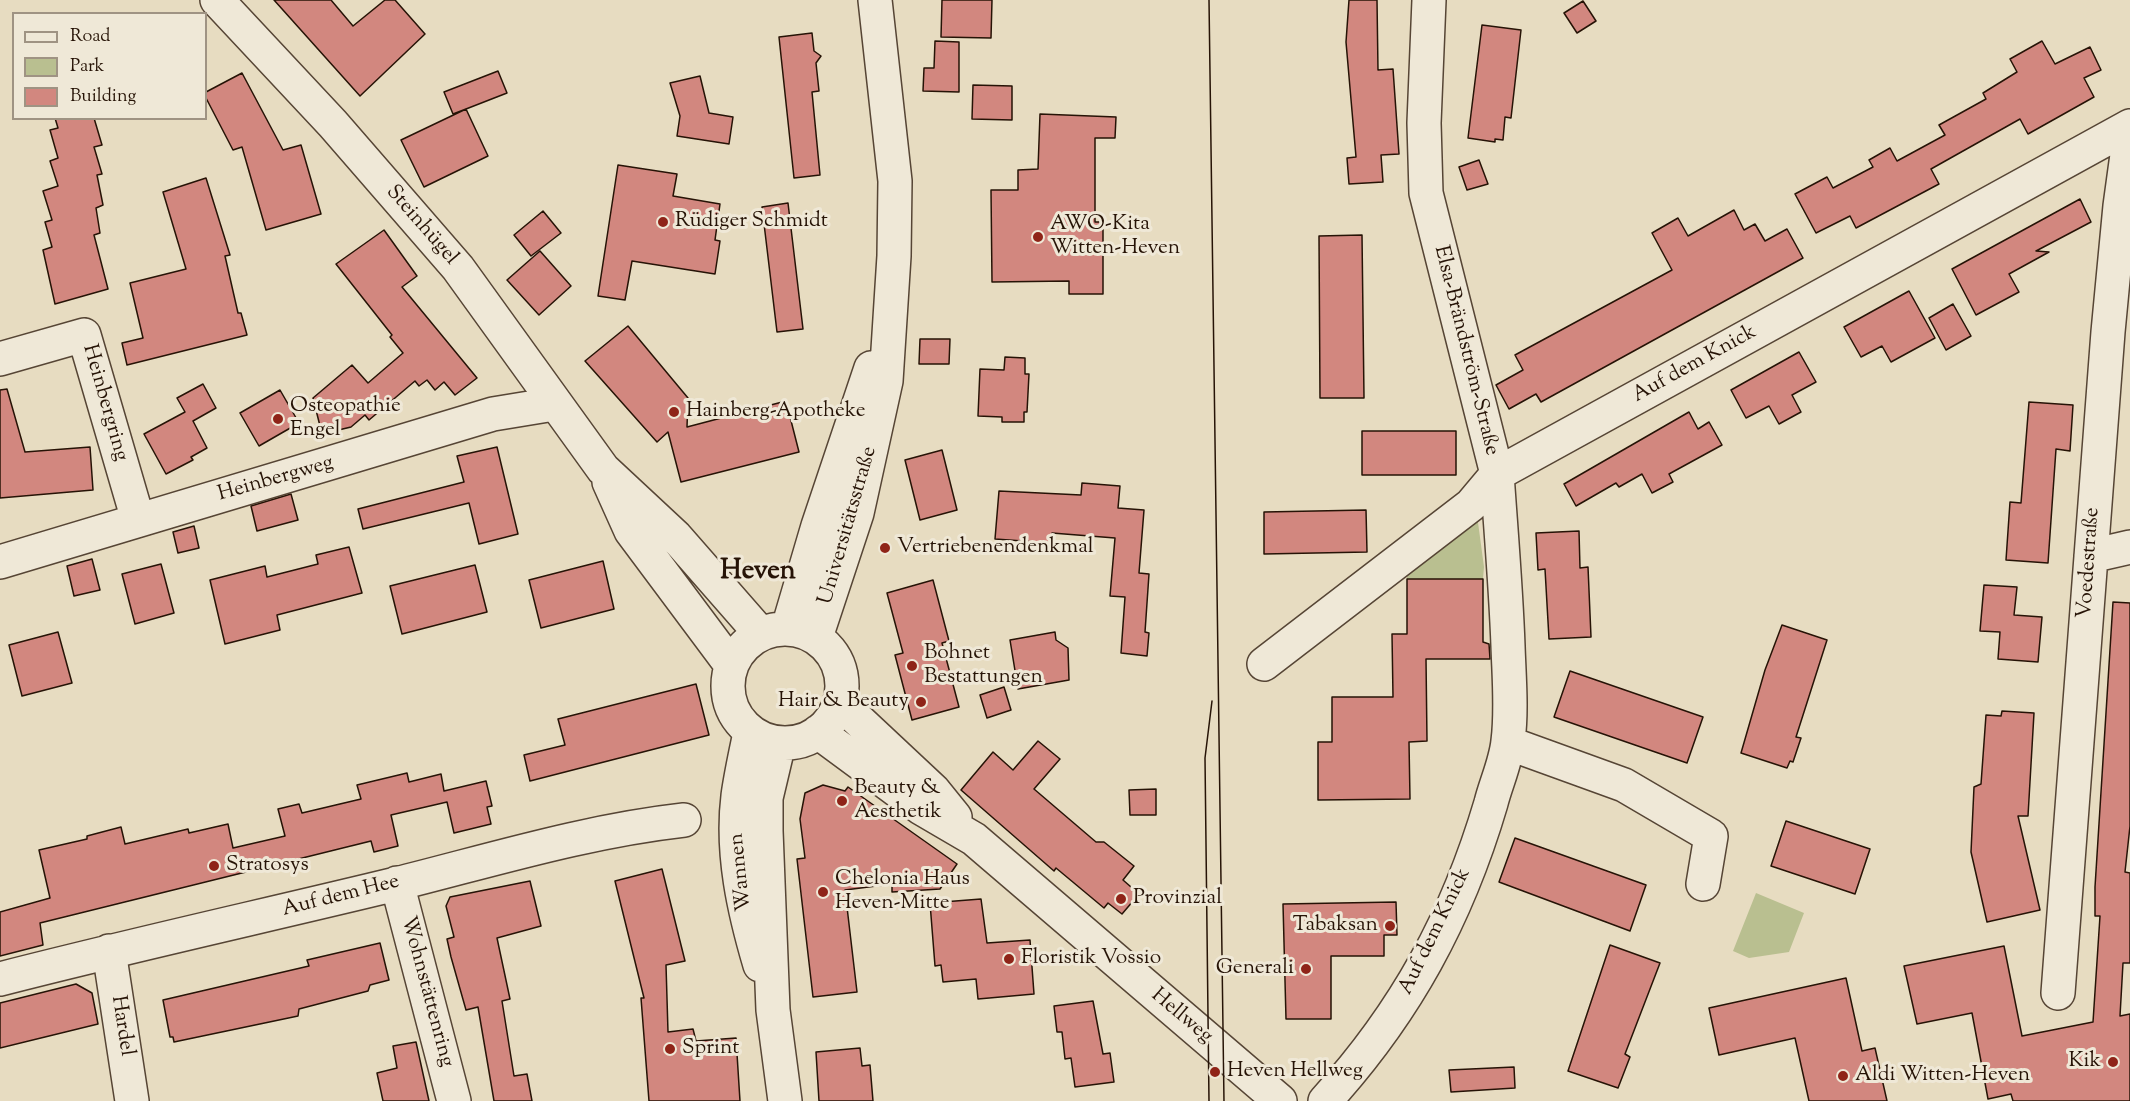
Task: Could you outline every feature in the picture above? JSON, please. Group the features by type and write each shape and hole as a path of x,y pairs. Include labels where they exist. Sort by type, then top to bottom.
{"street":[{"name":"Steinhügel","path":"216,0 333,124 458,268 603,469 676,537 788,633"},
{"name":"Universitätsstraße","path":"788,633 857,513 886,381 895,181 875,0"},
{"name":"Elsa-Brändström-Straße","path":"1264,664 1471,505 1497,474 1425,193 1424,123 1429,0"},
{"name":"Auf dem Knick","path":"1325,1101 1367,1055 1403,1001 1432,950 1468,870 1508,743 1510,681 1497,474 2130,126"},
{"name":"Voedestraße","path":"2058,993 2115,251 2130,133"},
{"name":"Heinbergring","path":"0,359 84,335 138,520"},
{"name":"Heinbergweg","path":"0,561 493,414 554,404"},
{"name":"Steinhügel","path":"603,469 631,531 731,665"},
{"path":"2091,556 2130,547"},
{"path":"788,633 830,650 839,666 842,684 840,703 831,719 818,732 800,741 764,737 737,718 729,702 727,683 731,665 743,647 788,633"},
{"name":"Hellweg","path":"840,703 934,791 974,839 1280,1101"},
{"name":"Hellweg","path":"818,732 921,808 974,839"},
{"name":"Wannen","path":"764,737 773,1010 785,1101"},
{"path":"1508,743 1624,785 1711,836 1703,884"},
{"name":"Auf dem Hee","path":"0,980 110,951 397,884 453,867 634,826 684,820"},
{"name":"Wohnstättenring","path":"397,884 454,1101"},
{"name":"Hardel","path":"110,951 132,1101"}],"green space":[{"path":"1477,515 1484,567 1483,579 1407,579 1406,568"},
{"path":"1756,893 1804,913 1789,952 1749,958 1733,951"}],"building":[{"path":"274,0 331,0 353,26 385,0 395,0 425,34 360,96"},
{"path":"942,0 992,0 991,38 941,37"},
{"path":"1349,0 1377,0 1378,70 1393,69 1399,154 1381,155 1383,182 1349,184 1347,158 1356,157 1346,42"},
{"path":"1583,1 1596,21 1577,33 1564,13"},
{"path":"1482,25 1521,30 1511,118 1505,117 1503,140 1495,139 1495,142 1468,138"},
{"path":"812,33 814,51 821,56 816,63 819,91 812,92 820,175 794,178 779,37"},
{"path":"935,41 959,42 959,92 923,91 924,68 934,68"},
{"path":"2042,41 2055,64 2090,47 2101,70 2084,78 2094,97 2028,134 2020,119 1931,169 1939,184 1856,228 1850,216 1816,233 1795,194 1827,177 1833,188 1873,167 1869,160 1890,148 1897,161 1945,135 1939,125 1986,99 1983,93 2017,72 2010,59"},
{"path":"498,71 507,93 453,114 444,92"},
{"path":"242,73 283,150 301,145 321,214 266,230 242,147 233,150 207,100 207,91"},
{"path":"700,76 709,113 733,117 729,144 677,136 680,116 670,83"},
{"path":"973,85 1012,86 1012,120 972,119"},
{"path":"466,109 488,156 424,187 401,140"},
{"path":"1040,114 1116,117 1115,138 1095,138 1095,222 1103,222 1103,294 1069,294 1069,281 992,282 991,190 1018,190 1018,170 1038,169"},
{"path":"56,120 95,120 102,145 94,147 102,174 97,175 103,205 96,208 100,233 94,235 108,289 55,304 43,250 52,247 45,222 52,220 43,191 58,186 50,161 58,158 50,130 58,128"},
{"path":"1479,160 1488,184 1467,190 1459,167"},
{"name":"Rüdiger Schmidt","path":"618,165 677,174 673,196 720,204 715,240 720,241 715,274 632,261 625,300 598,296"},
{"path":"206,178 230,255 225,256 238,313 241,313 247,335 127,365 122,343 143,338 130,283 186,269 163,192"},
{"path":"2080,199 2091,222 2036,251 2049,252 2009,274 2019,292 1976,315 1952,269"},
{"path":"788,203 803,329 777,332 762,207"},
{"path":"1734,210 1744,230 1755,224 1765,241 1787,229 1803,258 1541,402 1536,394 1509,409 1496,385 1523,370 1515,355 1672,270 1652,233 1678,218 1688,236"},
{"path":"543,211 561,233 531,256 514,235"},
{"path":"384,230 417,276 402,287 477,378 455,395 444,382 435,390 427,380 419,386 415,381 369,420 365,415 351,427 322,434 313,398 352,365 368,383 403,353 390,337 392,335 336,264"},
{"path":"1362,235 1364,398 1320,398 1319,236"},
{"path":"540,251 571,286 539,315 507,280"},
{"path":"1909,291 1935,338 1891,362 1882,346 1861,357 1844,327"},
{"path":"1953,304 1971,336 1946,350 1929,318"},
{"path":"628,326 688,398 687,427 786,401 799,452 681,482 668,432 657,442 585,361"},
{"path":"920,339 950,339 949,364 919,364"},
{"path":"1799,352 1816,382 1792,395 1801,412 1779,424 1769,406 1746,418 1731,390"},
{"path":"1005,357 1025,358 1025,374 1029,374 1027,412 1024,412 1024,422 1002,422 1002,417 978,416 980,369 1004,370"},
{"path":"203,384 216,408 193,421 207,448 191,457 193,460 166,474 144,434 185,412 177,398"},
{"path":"7,389 25,452 90,447 93,490 0,498 0,390"},
{"path":"280,390 299,423 259,446 240,413"},
{"path":"2029,402 2073,405 2070,451 2056,449 2048,563 2006,560 2010,502 2021,503"},
{"path":"1689,412 1698,429 1709,422 1722,445 1669,474 1673,482 1652,493 1642,474 1619,487 1616,483 1576,506 1564,484"},
{"path":"1362,431 1456,431 1456,475 1362,475"},
{"path":"497,447 518,534 479,544 469,503 363,529 358,509 464,482 457,456"},
{"path":"942,450 957,510 920,520 905,460"},
{"path":"1082,483 1120,486 1118,508 1144,510 1139,573 1149,574 1145,632 1149,633 1147,656 1121,653 1125,597 1110,596 1115,538 1052,533 1051,543 995,539 999,491 1081,495"},
{"path":"291,494 298,520 257,531 251,506"},
{"path":"1366,510 1367,552 1264,554 1264,512"},
{"path":"194,526 199,548 178,553 173,532"},
{"path":"1579,531 1580,568 1588,567 1591,637 1549,639 1545,569 1538,570 1536,533"},
{"path":"349,547 362,593 277,615 280,630 225,644 210,580 265,566 267,577 318,564 316,555"},
{"path":"92,559 100,590 74,596 67,566"},
{"path":"603,561 614,609 541,628 529,580"},
{"path":"161,564 174,613 135,624 122,574"},
{"path":"475,565 487,612 402,634 390,586"},
{"path":"1407,579 1483,579 1483,642 1489,644 1490,659 1426,659 1427,741 1409,742 1410,799 1318,800 1318,742 1332,742 1332,697 1393,697 1392,634 1407,634"},
{"path":"933,580 949,641 942,643 959,707 912,720 895,655 903,653 887,593"},
{"path":"1984,585 2017,587 2014,615 2042,617 2038,662 1998,659 2000,632 1980,631"},
{"path":"2113,602 2130,603 2130,826 2125,872 2130,873 2130,963 2123,963 2120,1016 2130,1014 2130,1101 2013,1101 2011,1094 1988,1099 1972,1013 1917,1024 1904,966 2004,946 2022,1036 2093,1022 2100,916 2095,916 2095,887"},
{"path":"1782,625 1827,640 1796,737 1801,738 1793,762 1790,761 1787,768 1741,753 1765,670"},
{"path":"58,632 72,683 22,696 9,645"},
{"path":"1055,632 1056,640 1068,648 1069,680 1018,689 1010,640"},
{"path":"1570,671 1703,717 1687,763 1554,717"},
{"path":"696,684 709,735 530,781 524,755 565,745 558,719"},
{"path":"1004,687 1011,710 987,718 980,695"},
{"path":"2002,711 2034,713 2028,816 2018,816 2040,910 1987,922 1971,852 1974,787 1981,784 1986,715 2001,716"},
{"path":"1038,741 1060,759 1034,789 1096,842 1104,842 1134,866 1123,880 1139,894 1122,914 1108,903 1104,908 1056,868 1054,871 961,790 993,752 1013,770"},
{"path":"407,773 409,782 441,774 444,791 486,781 492,806 487,807 491,824 454,833 447,802 391,815 398,846 374,852 371,841 40,923 43,945 0,956 0,912 50,898 39,850 87,839 87,836 121,827 125,844 188,829 189,833 228,824 233,848 285,836 278,809 299,804 302,813 361,799 357,785"},
{"name":"Chelonia Haus Heven-Mitte","path":"823,785 845,791 848,787 957,864 940,889 892,892 892,884 845,890 857,992 813,997 797,859 805,858 800,819 805,793"},
{"path":"1156,789 1156,815 1130,815 1129,790"},
{"path":"1786,821 1870,849 1855,894 1771,866"},
{"path":"1515,838 1646,885 1630,931 1499,882"},
{"path":"662,869 685,961 666,965 668,1032 693,1029 696,1041 736,1038 740,1101 649,1101 641,998 644,998 615,881"},
{"path":"530,881 541,926 497,938 510,999 502,1001 514,1076 527,1074 532,1101 494,1101 478,1007 466,1010 451,957 447,939 454,937 446,906 450,897"},
{"path":"981,899 987,943 1030,940 1034,994 978,999 976,979 943,982 941,965 935,966 930,903"},
{"path":"1396,902 1397,935 1384,935 1384,956 1331,956 1331,1019 1286,1019 1283,904"},
{"path":"380,943 389,980 370,985 368,991 299,1009 298,1016 174,1042 173,1037 170,1037 163,1000 309,966 307,960"},
{"path":"1610,945 1660,963 1625,1054 1630,1057 1618,1088 1568,1071"},
{"path":"1846,978 1862,1051 1875,1048 1887,1101 1809,1101 1795,1038 1719,1055 1709,1008"},
{"path":"76,984 92,993 98,1024 0,1048 0,1003"},
{"path":"1093,1001 1103,1054 1110,1053 1114,1082 1075,1087 1071,1058 1065,1059 1062,1032 1057,1032 1054,1006"},
{"path":"416,1042 429,1101 383,1101 377,1073 397,1068 393,1046"},
{"path":"860,1048 862,1066 870,1065 873,1101 819,1101 816,1052"},
{"path":"1514,1067 1515,1088 1451,1092 1449,1070"}],"tram line":[{"path":"1209,0 1224,1101"},
{"path":"1209,1101 1205,758 1212,701"}],"place":[{"name":"Rüdiger Schmidt","path":"663,222"},
{"name":"AWO-Kita Witten-Heven","path":"1038,237"},
{"name":"Hainberg-Apotheke","path":"674,412"},
{"name":"Osteopathie Engel","path":"278,419"},
{"name":"Vertriebenendenkmal","path":"885,548"},
{"name":"Bohnet Bestattungen","path":"912,666"},
{"name":"Hair & Beauty","path":"921,702"},
{"name":"Beauty & Aesthetik","path":"842,801"},
{"name":"Stratosys","path":"214,866"},
{"name":"Chelonia Haus Heven-Mitte","path":"823,892"},
{"name":"Provinzial","path":"1121,899"},
{"name":"Tabaksan","path":"1390,926"},
{"name":"Floristik Vossio","path":"1009,959"},
{"name":"Generali","path":"1306,969"},
{"name":"Sprint","path":"670,1049"},
{"name":"Kik","path":"2113,1062"},
{"name":"Heven Hellweg","path":"1215,1072"},
{"name":"Aldi Witten-Heven","path":"1843,1076"}],"district":[{"name":"Heven","path":"758,573"}]}
